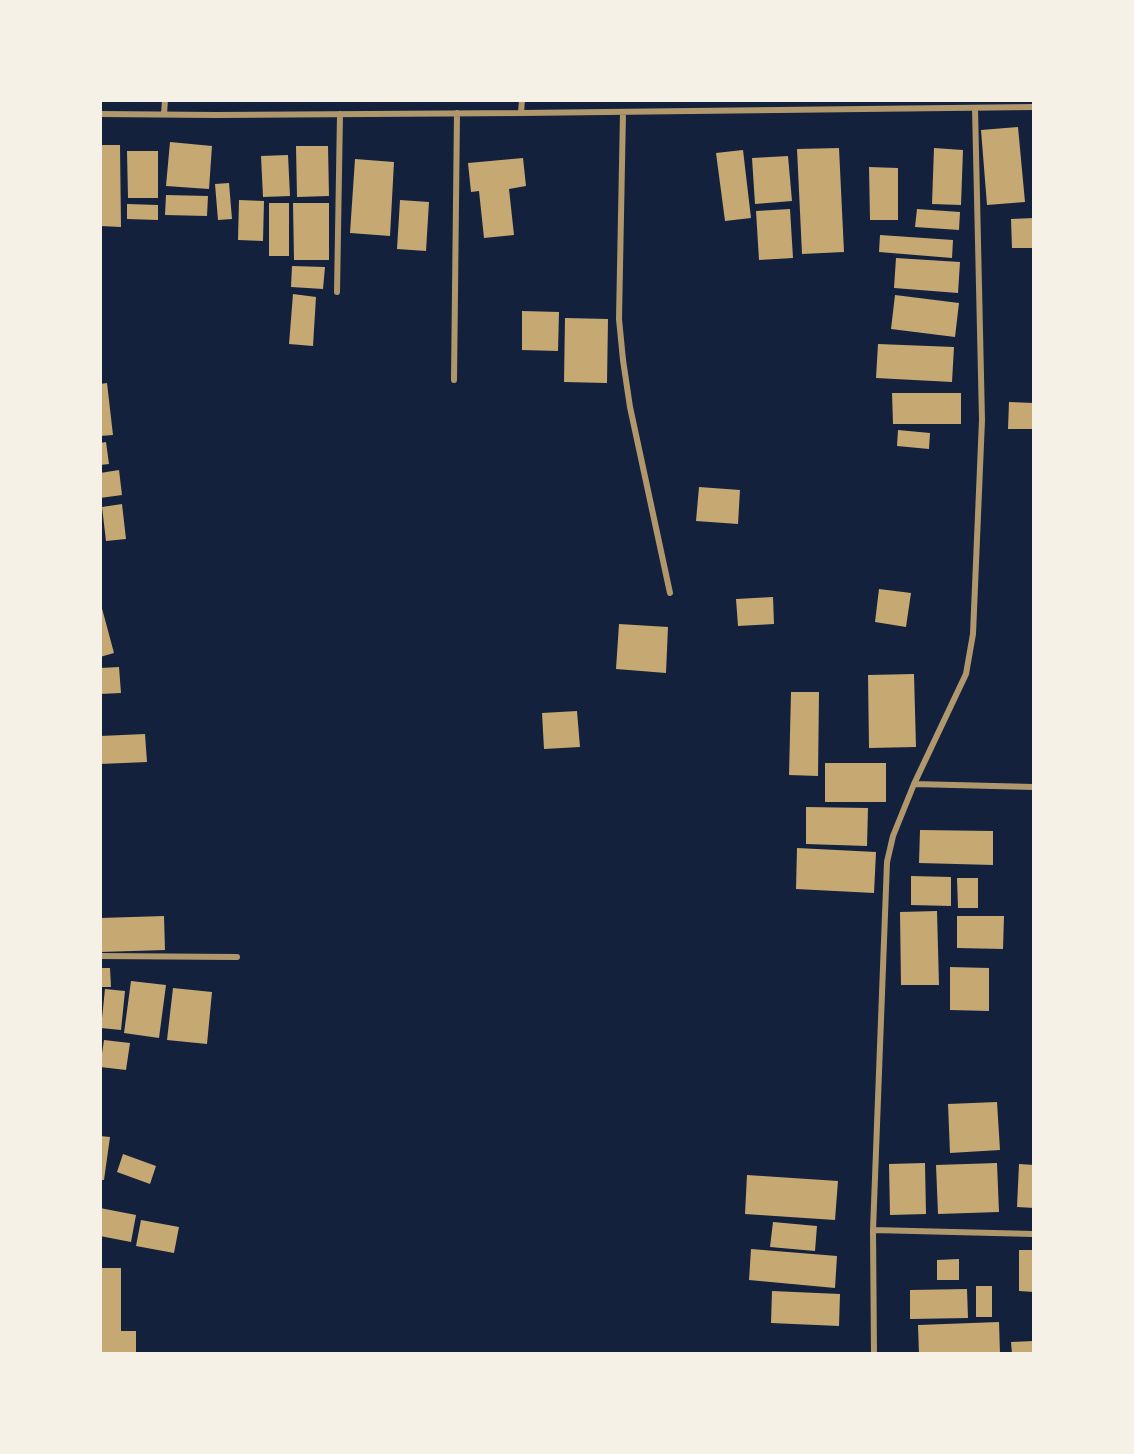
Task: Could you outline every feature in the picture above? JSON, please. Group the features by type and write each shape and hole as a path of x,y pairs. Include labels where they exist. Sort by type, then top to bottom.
{"street":[{"path":"164,114 165,100"},
{"path":"521,113 522,100"},
{"path":"100,114 521,113 1034,107"},
{"path":"874,1353 873,1230 887,862 893,836 914,784 966,674 973,634 982,420 975,108"},
{"path":"623,112 619,319 623,360 630,407 670,593"},
{"path":"454,380 457,113"},
{"path":"337,292 339,114"},
{"path":"914,784 1034,787"},
{"path":"100,956 237,957"},
{"path":"873,1230 1034,1234"}],"building":[{"path":"1018,127 1025,202 987,205 981,130"},
{"path":"170,142 212,146 209,189 166,186"},
{"path":"100,145 120,145 121,227 100,226"},
{"path":"296,146 328,146 329,196 297,197"},
{"path":"839,148 844,252 802,254 797,149"},
{"path":"934,148 963,150 961,205 932,204"},
{"path":"743,150 751,218 725,221 716,153"},
{"path":"127,151 158,151 158,198 128,198"},
{"path":"288,155 290,196 263,197 261,156"},
{"path":"788,156 792,201 755,204 752,158"},
{"path":"523,158 526,186 509,189 514,235 484,238 479,191 471,192 468,163"},
{"path":"355,159 394,162 390,236 350,233"},
{"path":"869,167 898,168 898,220 870,220"},
{"path":"229,183 232,219 218,220 215,184"},
{"path":"166,195 208,196 207,216 165,215"},
{"path":"239,200 264,201 263,241 238,240"},
{"path":"400,200 429,202 426,251 397,249"},
{"path":"269,203 289,203 289,256 269,256"},
{"path":"293,203 329,203 329,260 294,260"},
{"path":"127,204 158,205 158,220 127,219"},
{"path":"790,209 793,258 759,260 756,211"},
{"path":"917,209 960,212 959,230 915,227"},
{"path":"1034,218 1034,248 1012,248 1011,219"},
{"path":"880,235 953,240 952,258 879,252"},
{"path":"896,258 960,262 958,293 894,288"},
{"path":"292,266 325,267 323,289 291,287"},
{"path":"293,294 316,297 313,346 289,344"},
{"path":"895,295 959,303 955,337 891,329"},
{"path":"522,311 559,312 558,351 522,350"},
{"path":"565,318 608,319 607,383 564,382"},
{"path":"878,344 954,347 952,382 876,378"},
{"path":"107,383 113,435 100,436 100,384"},
{"path":"892,393 961,393 961,424 893,424"},
{"path":"1009,402 1034,403 1034,429 1008,429"},
{"path":"898,430 930,433 929,449 897,446"},
{"path":"106,442 109,464 100,465 100,443"},
{"path":"119,470 122,495 100,498 100,473"},
{"path":"699,487 740,490 738,524 696,521"},
{"path":"122,504 126,539 106,541 102,507"},
{"path":"879,589 911,593 906,627 875,622"},
{"path":"773,597 774,624 738,626 736,599"},
{"path":"100,601 114,653 100,657"},
{"path":"619,624 668,627 666,673 616,669"},
{"path":"119,667 121,693 100,694 100,668"},
{"path":"914,674 916,747 869,748 868,675"},
{"path":"791,692 819,692 818,776 789,775"},
{"path":"577,711 580,747 544,749 542,713"},
{"path":"145,734 147,762 100,764 100,736"},
{"path":"825,763 886,763 886,802 825,802"},
{"path":"806,807 868,808 867,846 806,844"},
{"path":"920,830 993,831 993,865 919,863"},
{"path":"797,848 876,852 874,893 796,889"},
{"path":"911,876 951,877 951,906 911,905"},
{"path":"957,878 978,878 978,908 958,908"},
{"path":"937,911 939,985 901,985 900,912"},
{"path":"164,916 165,950 100,952 100,918"},
{"path":"957,916 1004,916 1003,949 957,948"},
{"path":"950,967 989,968 989,1011 950,1010"},
{"path":"100,968 110,968 111,987 100,987"},
{"path":"131,981 166,985 159,1038 124,1033"},
{"path":"173,988 212,992 207,1044 167,1040"},
{"path":"105,989 125,991 121,1030 101,1028"},
{"path":"104,1040 130,1043 126,1070 100,1067"},
{"path":"997,1102 1000,1150 950,1153 948,1104"},
{"path":"100,1136 110,1137 104,1180 100,1180"},
{"path":"123,1154 156,1166 150,1184 117,1172"},
{"path":"925,1163 926,1214 890,1215 889,1164"},
{"path":"997,1163 999,1212 938,1214 936,1165"},
{"path":"1019,1164 1034,1165 1034,1208 1017,1207"},
{"path":"747,1175 838,1181 835,1220 745,1214"},
{"path":"100,1208 136,1215 131,1242 100,1236"},
{"path":"141,1220 179,1227 174,1253 136,1246"},
{"path":"773,1222 817,1226 815,1251 770,1247"},
{"path":"751,1249 837,1256 835,1288 749,1280"},
{"path":"1019,1250 1034,1250 1034,1292 1019,1291"},
{"path":"959,1259 959,1280 937,1280 937,1260"},
{"path":"100,1268 121,1268 121,1331 136,1331 136,1354 100,1354"},
{"path":"976,1286 992,1286 992,1317 976,1317"},
{"path":"967,1289 968,1318 910,1319 910,1290"},
{"path":"772,1291 840,1294 839,1326 771,1323"},
{"path":"999,1322 1000,1354 919,1354 918,1325"},
{"path":"1034,1341 1034,1354 1012,1354 1011,1342"}]}
